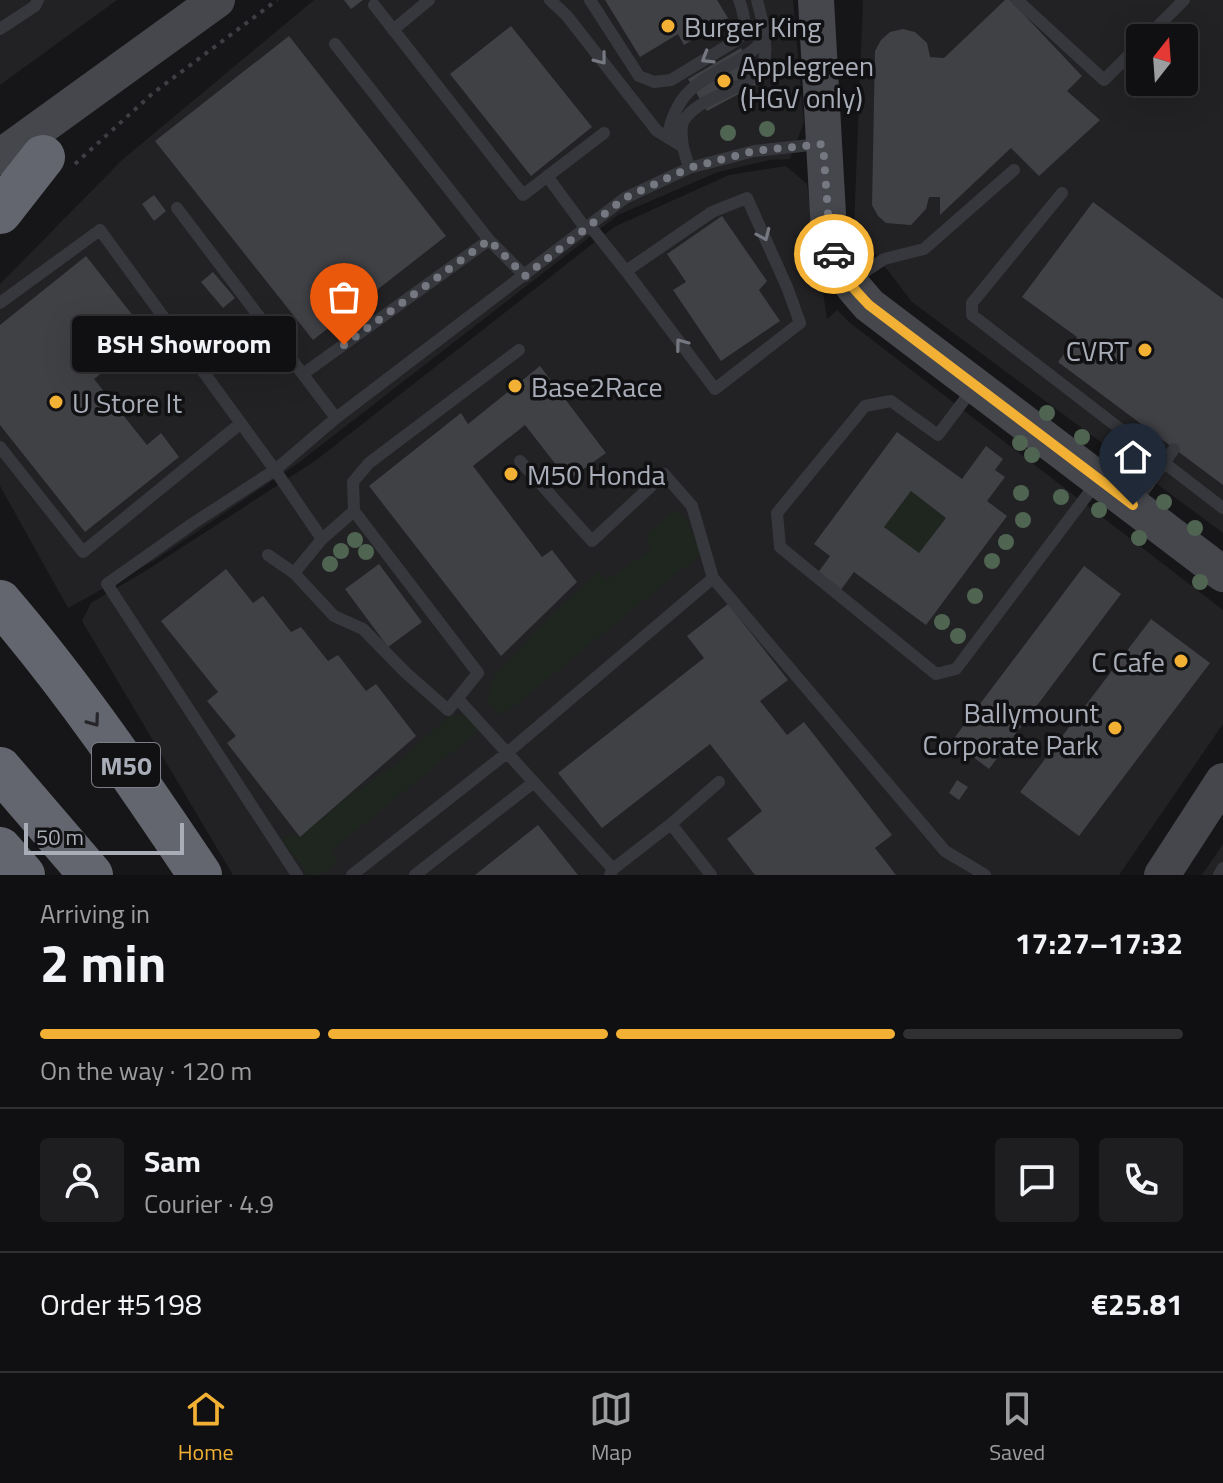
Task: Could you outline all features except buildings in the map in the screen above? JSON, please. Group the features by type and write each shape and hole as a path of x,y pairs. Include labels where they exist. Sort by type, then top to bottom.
{"highway":[{"path":"0,212 59,161"},
{"name":"M50","path":"0,579 48,658"},
{"name":"M50","path":"0,602 48,658 116,750 200,875"},
{"path":"0,769 91,875"},
{"path":"0,849 23,875"}],"street":[{"path":"0,157 217,0"},
{"path":"816,0 829,232 835,262 849,283 869,305 1223,574"},
{"path":"0,199 59,161 105,82"},
{"path":"1162,875 1223,781"}],"lane":[{"path":"0,29 35,6 38,0"},
{"path":"393,30 429,0"},
{"path":"590,0 639,76 654,82 671,80 737,40 744,29 744,13 739,0"},
{"path":"689,168 681,131 684,120 700,107 755,75 763,64 766,51 757,0"},
{"path":"1017,0 1104,80 1126,58"},
{"path":"1160,24 1184,0"},
{"path":"555,2 657,131 683,147"},
{"path":"374,5 523,195 604,133"},
{"path":"683,147 669,130 674,110 690,88 748,54 760,42 763,27"},
{"path":"335,44 489,240 525,276"},
{"path":"297,875 107,584 275,470 336,418 625,198 689,168 754,151 823,144"},
{"path":"849,283 884,259 924,249 1014,170"},
{"path":"547,176 626,271 715,389 800,323 747,198 712,212 626,271"},
{"path":"1062,193 972,303 972,315 1223,508"},
{"path":"177,208 336,418"},
{"path":"0,303 100,230 322,539"},
{"path":"303,374 489,240"},
{"path":"268,555 294,573 334,616 363,629 448,710 478,673 354,511 353,482 369,463 519,350"},
{"path":"976,385 938,435 891,401 865,406 777,513 780,547 936,674 956,669 1099,479"},
{"path":"0,447 83,552 241,423"},
{"path":"1133,505 1174,449"},
{"path":"520,461 592,541 664,474 692,506 713,578 945,851 985,875"},
{"path":"294,573 322,539 354,511"},
{"path":"352,875 507,753 713,578"},
{"path":"458,699 611,872 719,782"},
{"path":"415,875 534,782"},
{"path":"671,824 711,875"},
{"path":"1219,875 1223,868"}],"path":[{"path":"59,161 277,0"}],"shaded area":[{"path":"0,0 117,0 0,85"},
{"path":"314,0 793,0 804,122 790,159 769,160 718,172 618,215 297,464 155,560 68,608 0,486 0,284 122,160"},
{"path":"863,0 1223,0 1223,533 912,302 854,226"},
{"path":"786,166 807,184 827,319 837,310 1223,610 1223,724 1119,875 233,875 82,621 91,603 315,461 614,227 729,175"},
{"path":"911,491 946,518 919,553 884,527"},
{"path":"674,511 687,519 701,554 503,715 490,706 488,696 494,677 548,618 599,572 607,580 651,549 645,535"},
{"path":"471,713 481,729 332,850 338,861 320,875 309,875 281,840 291,834 300,837 341,802 399,762 449,716"},
{"path":"1223,844 1223,875 1202,875"}],"way so far":[{"path":"344,345 489,240 525,276 625,198 689,168 754,151 823,144 829,232 834,254"}],"place":[{"name":"Burger King","path":"668,26"},
{"name":"Applegreen (HGV only)","path":"724,81"},
{"name":"BSH Showroom","path":"344,345"},
{"name":"CVRT","path":"1145,350"},
{"name":"Base2Race","path":"515,386"},
{"name":"U Store It","path":"56,402"},
{"name":"M50 Honda","path":"511,474"},
{"name":"C Cafe","path":"1181,661"},
{"name":"Ballymount Corporate Park","path":"1115,728"}],"route":[{"path":"834,254 835,262 849,283 869,305 1133,505"}]}
